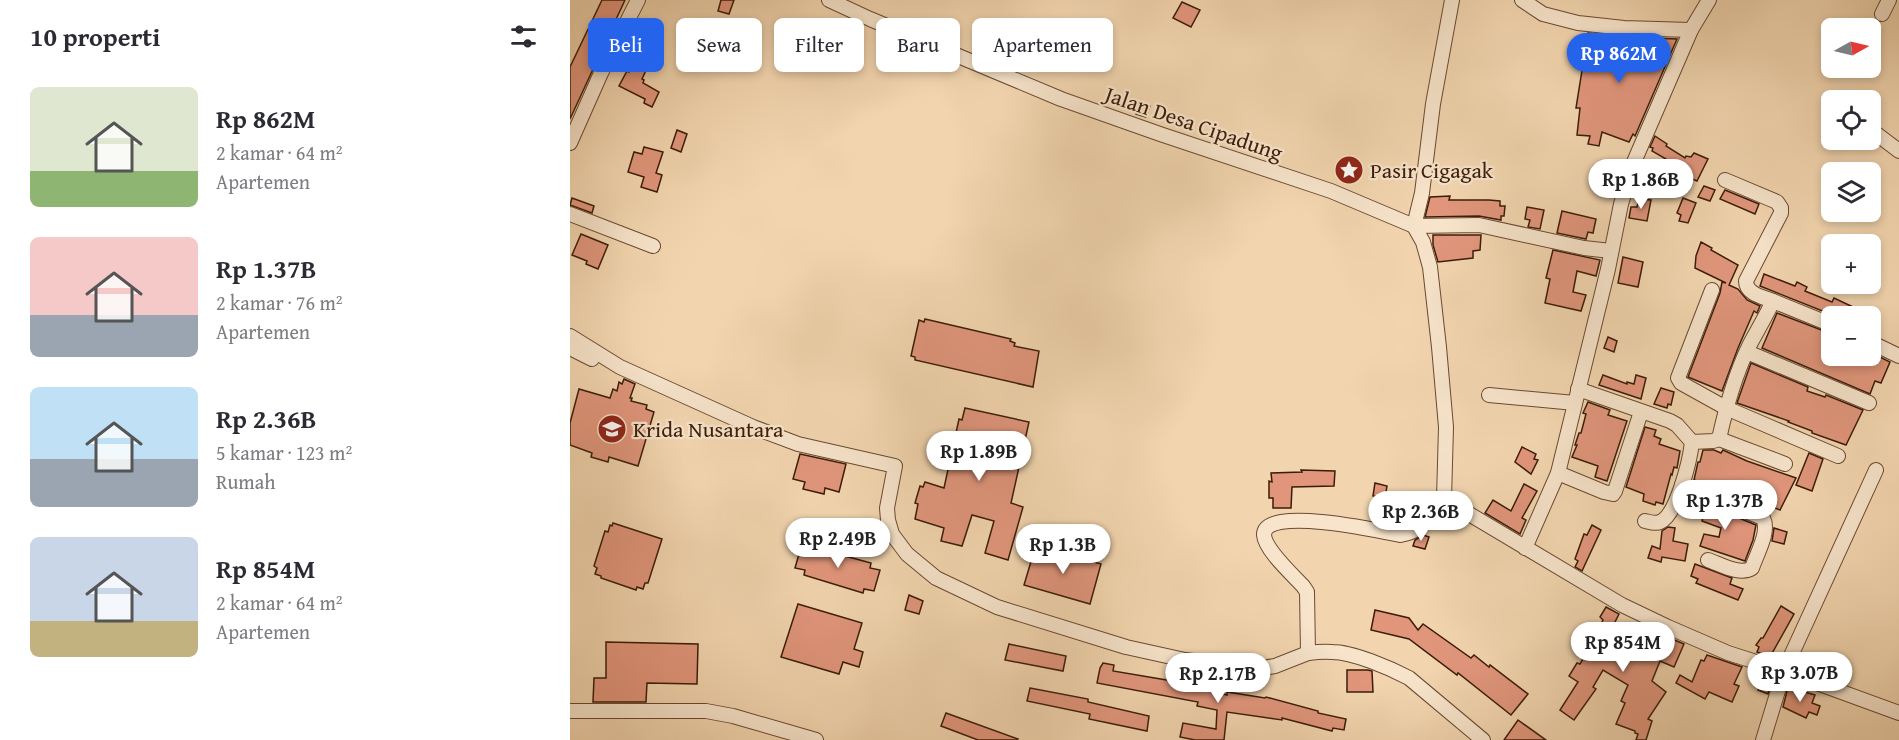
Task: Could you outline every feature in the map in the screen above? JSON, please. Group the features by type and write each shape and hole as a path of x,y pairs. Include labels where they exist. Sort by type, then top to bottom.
{"street":[{"path":"570,144 600,73 638,0"},
{"name":"Jalan Desa Cipadung","path":"830,0 1061,99 1330,191 1414,226"},
{"path":"1308,653 1307,592 1269,548 1264,538 1268,527 1281,521 1301,520 1400,535 1408,534 1417,531 1444,499 1446,427 1439,347 1430,267 1421,238 1414,226 1422,193 1433,104 1452,0"},
{"path":"1522,0 1543,14 1601,27 1691,30"},
{"path":"1882,14 1889,0"},
{"path":"1524,548 1558,473 1590,346 1621,204 1634,162 1691,30 1705,5"},
{"path":"1881,137 1899,151"},
{"path":"1725,180 1777,202 1781,208 1781,213 1746,281 1746,287 1749,291 1821,321"},
{"path":"570,214 653,246"},
{"path":"1414,226 1479,225 1584,248 1611,251"},
{"path":"1712,290 1678,378 1681,383 1726,408 1838,456"},
{"path":"1719,439 1726,408 1747,352 1773,301"},
{"path":"570,336 620,367 742,423 798,444 895,466 887,508 892,534 907,554 936,578 997,607 1126,647 1185,660 1256,669 1275,666 1308,653 1344,653 1395,670 1409,678 1483,740"},
{"path":"1881,347 1899,356"},
{"path":"570,348 608,367 620,367"},
{"path":"1747,352 1869,404"},
{"path":"1578,389 1670,421 1677,425 1692,442"},
{"path":"1489,395 1575,403"},
{"path":"1558,473 1613,494 1616,491 1641,412"},
{"path":"1692,442 1719,439 1785,464"},
{"path":"1645,521 1657,524 1672,508 1682,485 1692,442"},
{"path":"1763,740 1784,671 1876,470"},
{"path":"1682,485 1764,518 1766,521 1767,528 1752,568 1748,571 1740,571 1708,560"},
{"path":"1444,499 1622,605 1668,627 1728,653 1899,713"},
{"path":"570,711 706,711 733,716 816,740"}],"building":[{"path":"602,0 625,0 617,18 593,18"},
{"path":"721,0 734,0 729,14 718,11"},
{"path":"1182,2 1200,10 1191,27 1173,18"},
{"path":"588,29 588,72 592,72 570,119 570,67"},
{"path":"1588,33 1677,39 1635,136 1633,134 1629,142 1602,132 1599,146 1588,144 1590,136 1577,135 1580,108 1576,108"},
{"path":"626,72 645,72 643,83 659,92 652,107 644,103 645,99 619,86"},
{"path":"1140,103 1150,106 1146,117 1136,114"},
{"path":"677,130 687,134 681,152 671,148"},
{"path":"1655,136 1685,158 1686,156 1691,157 1694,153 1708,159 1697,181 1685,176 1682,193 1670,190 1675,172 1663,165 1666,159 1652,151 1653,148 1650,147"},
{"path":"644,147 663,152 656,173 662,175 657,192 641,187 644,177 628,172 634,152 642,154"},
{"path":"1704,186 1715,190 1710,201 1698,197"},
{"path":"1725,190 1759,204 1755,214 1720,199"},
{"path":"1450,196 1449,200 1500,201 1500,206 1505,206 1504,216 1501,216 1501,220 1479,216 1425,217 1430,197"},
{"path":"572,198 594,206 592,213 570,205"},
{"path":"1683,198 1696,203 1688,223 1679,221 1681,215 1677,213"},
{"path":"1639,199 1651,200 1647,221 1629,218 1631,207 1637,207"},
{"path":"1527,207 1544,210 1540,229 1528,227 1530,220 1525,219"},
{"path":"1562,211 1596,219 1593,233 1588,232 1586,239 1557,233"},
{"path":"581,234 608,245 598,269 586,264 587,261 572,255"},
{"path":"1433,235 1481,235 1480,250 1473,251 1473,258 1438,262 1433,245"},
{"path":"1701,242 1738,265 1729,285 1738,289 1747,300 1760,306 1757,313 1754,311 1722,391 1688,377 1720,293 1722,282 1726,283 1695,268"},
{"path":"1553,250 1600,260 1596,276 1577,271 1573,292 1586,295 1581,311 1545,303 1550,279 1546,278"},
{"path":"1623,257 1643,262 1638,287 1618,283"},
{"path":"1764,274 1795,286 1797,282 1807,287 1805,291 1832,302 1834,298 1851,306 1821,306 1821,310 1760,286"},
{"path":"1777,313 1821,330 1821,366 1881,366 1881,358 1890,362 1881,383 1875,381 1870,394 1762,348"},
{"path":"925,319 1011,339 1010,341 1015,343 1014,346 1039,351 1033,387 915,360 915,357 911,356 919,320 924,322"},
{"path":"1608,337 1617,341 1614,352 1604,348"},
{"path":"1751,363 1808,387 1807,391 1825,397 1826,395 1863,410 1846,445 1812,433 1789,421 1737,403"},
{"path":"1603,375 1627,384 1627,382 1634,384 1636,375 1646,378 1641,399 1599,385"},
{"name":"Krida Nusantara","path":"624,379 635,384 631,401 647,405 646,409 654,412 638,466 609,457 608,462 591,457 592,453 570,445 570,423 579,389 610,398 613,389 617,391 619,382 622,384"},
{"path":"1661,388 1674,392 1671,405 1668,404 1667,408 1654,404"},
{"path":"1588,402 1610,410 1608,415 1627,421 1607,481 1595,477 1598,466 1572,457 1579,433 1581,433 1586,414 1583,413"},
{"path":"965,408 1029,422 1011,503 1023,507 1008,560 985,553 994,521 972,515 962,546 941,541 944,528 915,519 918,504 915,503 920,486 923,487 925,482 944,488 959,419 962,420","holes":["978,434 1002,439 998,459 974,453"]},
{"path":"1645,427 1656,430 1654,436 1661,439 1659,444 1680,451 1677,468 1674,467 1671,474 1663,504 1656,502 1655,505 1643,501 1644,494 1626,487"},
{"path":"1522,447 1536,454 1534,459 1538,460 1531,474 1515,462"},
{"path":"1703,450 1714,450 1721,453 1723,450 1796,478 1780,510 1709,482 1708,485 1694,480"},
{"path":"1809,453 1823,459 1812,491 1796,485"},
{"name":"Krida Nusantara","path":"800,454 846,464 839,492 825,488 824,494 803,489 805,482 793,479"},
{"path":"1301,470 1335,471 1334,486 1292,487 1291,508 1273,508 1273,498 1269,498 1271,473 1302,472"},
{"path":"1375,483 1387,486 1385,498 1373,496"},
{"path":"1524,484 1537,491 1522,518 1526,520 1520,534 1485,513 1493,500 1511,511"},
{"path":"1688,497 1756,525 1745,561 1700,546 1704,534 1719,537 1721,528 1702,521 1703,517 1684,508"},
{"path":"613,523 662,539 648,583 645,583 643,589 637,587 636,590 595,574 597,568 594,566 605,531 608,532"},
{"path":"1592,525 1601,530 1582,571 1575,567 1578,561 1575,559 1584,534 1587,535"},
{"path":"1668,527 1675,528 1673,541 1688,544 1685,561 1662,557 1661,562 1648,558 1652,546 1660,549 1662,531"},
{"path":"1774,528 1787,532 1784,544 1772,541"},
{"path":"1423,535 1429,537 1425,549 1413,546 1415,540"},
{"path":"1036,545 1101,564 1090,604 1024,585"},
{"path":"801,547 811,549 812,547 871,563 870,568 880,570 874,591 864,589 863,593 804,575 805,570 795,568"},
{"path":"1695,564 1732,578 1730,584 1743,589 1738,600 1696,583 1698,579 1691,576"},
{"path":"909,595 923,601 919,614 905,610"},
{"path":"798,604 862,623 854,649 863,652 859,667 843,662 839,674 781,657"},
{"path":"1781,606 1794,614 1770,657 1757,652 1759,647 1756,645 1763,638"},
{"path":"1606,607 1619,614 1612,628 1638,640 1640,634 1655,641 1657,637 1670,644 1672,639 1684,644 1674,667 1660,661 1652,681 1666,692 1648,719 1652,721 1646,740 1636,740 1638,734 1635,731 1616,724 1625,703 1621,701 1628,685 1603,670 1593,687 1596,689 1574,720 1560,710 1578,682 1569,676 1577,663 1580,664 1600,630 1598,629 1603,620 1600,617"},
{"path":"1375,610 1409,618 1418,630 1423,624 1471,658 1474,655 1489,667 1490,665 1528,694 1511,715 1458,673 1457,675 1409,639 1371,630"},
{"path":"606,642 698,644 697,684 647,683 646,702 593,702 594,678 606,678"},
{"path":"1009,644 1066,656 1063,671 1005,660"},
{"path":"1707,655 1742,667 1734,684 1739,686 1732,702 1709,692 1705,699 1676,683 1680,675 1692,682 1701,660 1704,661"},
{"path":"1103,663 1114,665 1113,671 1190,684 1190,686 1227,695 1227,692 1266,697 1318,711 1318,713 1346,719 1344,730 1333,728 1332,731 1282,718 1282,720 1227,712 1224,740 1195,740 1180,737 1183,723 1216,729 1217,710 1197,706 1198,702 1097,683"},
{"path":"1347,670 1372,671 1373,692 1347,692"},
{"path":"1763,676 1772,678 1768,694 1758,690"},
{"path":"1788,687 1815,695 1812,703 1820,706 1817,715 1809,712 1806,718 1783,707"},
{"path":"1030,688 1088,699 1088,702 1149,716 1147,731 1089,719 1090,714 1027,701"},
{"path":"946,713 1018,739 978,740 941,726"},
{"path":"1518,720 1546,740 1504,740"}],"place":[{"name":"Pasir Cigagak","path":"1349,170"},
{"name":"Krida Nusantara","path":"612,429"}]}
